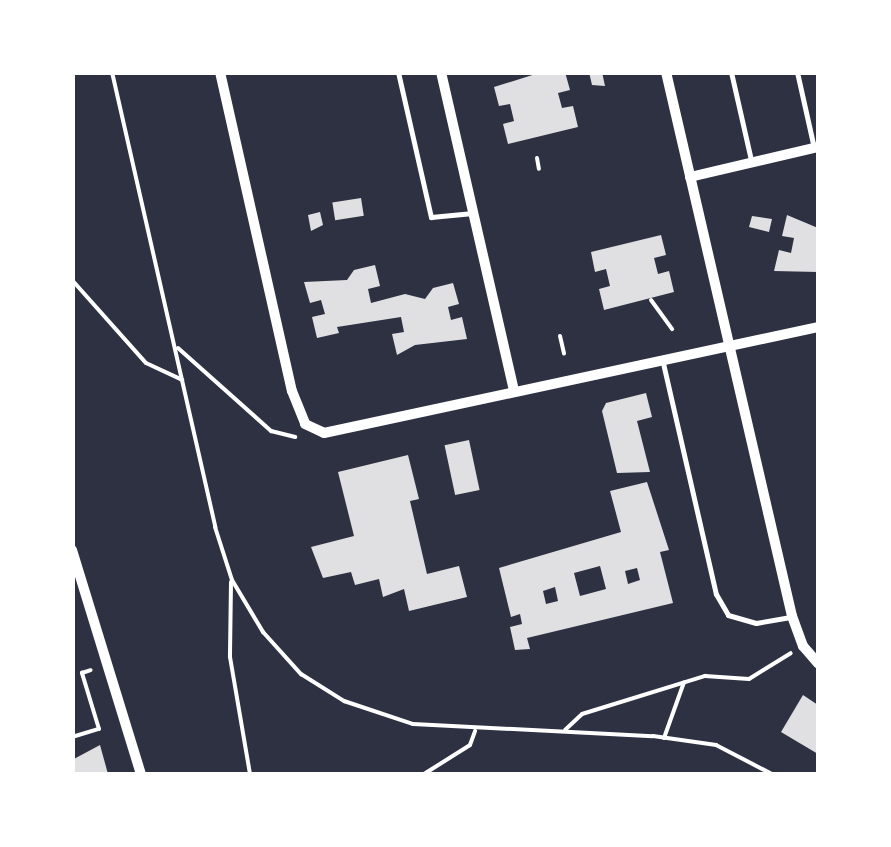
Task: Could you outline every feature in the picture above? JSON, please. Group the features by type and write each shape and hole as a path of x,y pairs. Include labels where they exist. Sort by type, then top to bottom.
{"street":[{"path":"220,72 292,391 304,424 324,433 818,328"},
{"path":"441,72 514,392"},
{"path":"666,72 792,616 803,646 818,662"},
{"path":"690,178 816,147"},
{"path":"72,550 141,774"}],"lane":[{"path":"398,72 431,217 473,213"},
{"path":"730,72 751,163"},
{"path":"797,72 816,147"},
{"path":"662,360 716,594 728,615 742,619 792,616"}],"path":[{"path":"112,72 232,580 230,656 250,774"},
{"path":"536,158 539,169"},
{"path":"72,280 146,363 182,380"},
{"path":"651,300 672,329"},
{"path":"560,336 564,354"},
{"path":"175,346 271,431 286,439 324,433"},
{"path":"232,580 263,632 301,674 344,701 413,724 475,731 565,730 716,745 772,774"},
{"path":"565,730 582,714 705,676 748,679 803,646"},
{"path":"72,736 98,729 82,673 106,666"},
{"path":"664,738 684,682"},
{"path":"424,774 470,745 475,731"}],"building":[{"path":"542,72 565,72 570,90 558,93 562,108 573,106 578,127 508,144 503,124 514,121 510,104 499,106 494,87"},
{"path":"589,72 602,72 605,86 592,85"},
{"path":"361,198 364,216 335,220 332,203"},
{"path":"320,212 323,225 311,231 308,215"},
{"path":"787,215 818,228 818,272 774,271 779,250 791,253 794,238 782,236"},
{"path":"752,216 772,219 769,232 749,227"},
{"path":"661,235 666,255 654,258 658,274 669,271 674,292 604,310 599,289 610,286 606,269 595,272 591,252"},
{"path":"375,265 380,286 368,289 371,303 405,294 425,299 433,288 453,283 459,304 448,307 451,320 462,317 467,339 415,345 397,355 392,334 404,332 401,317 337,327 339,333 317,338 312,317 325,314 321,300 310,303 304,282 347,280 354,270"},
{"path":"646,393 652,417 637,421 650,472 617,473 602,411 606,403"},
{"path":"469,440 480,490 455,495 445,445"},
{"path":"408,455 419,499 410,501 427,574 459,566 467,597 409,611 404,589 383,597 379,579 355,585 351,572 323,578 311,547 354,536 338,472"},
{"path":"647,482 669,550 660,552 673,603 527,638 530,649 515,650 510,627 522,624 520,614 511,617 499,568 621,532 610,491","holes":["600,566 606,589 580,596 574,573","637,568 640,580 628,584 625,571","555,587 558,601 546,604 543,591"]},
{"path":"803,695 818,705 818,754 781,732"},
{"path":"100,745 108,774 72,774 72,760"}]}
